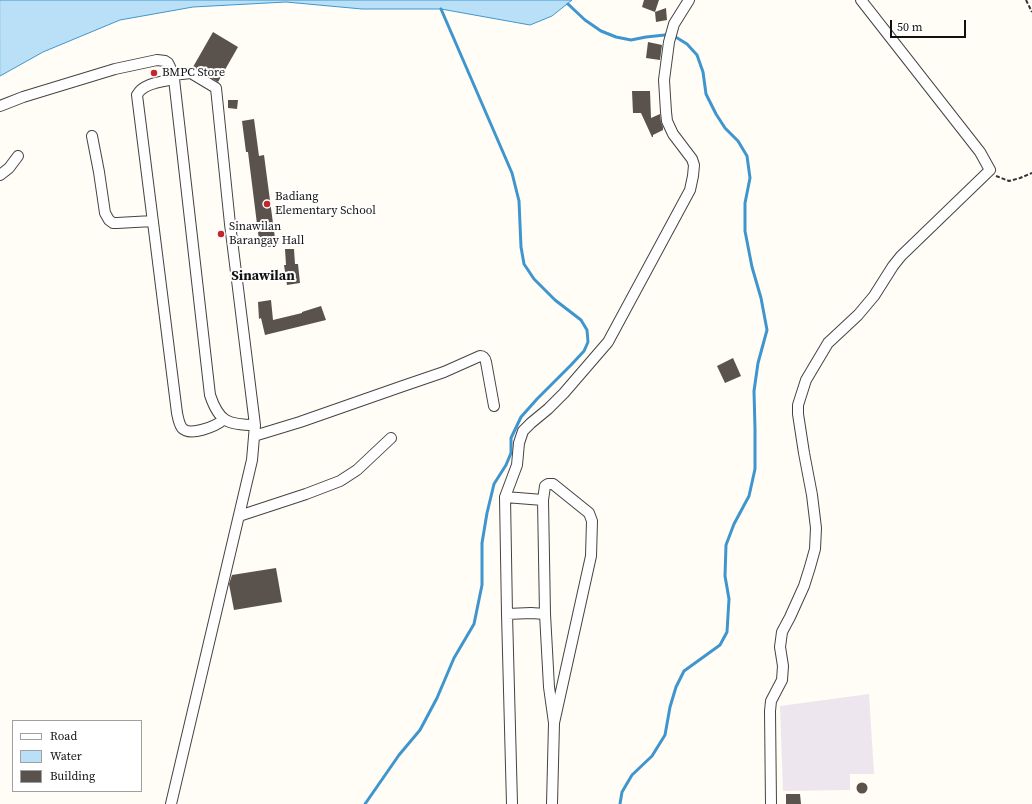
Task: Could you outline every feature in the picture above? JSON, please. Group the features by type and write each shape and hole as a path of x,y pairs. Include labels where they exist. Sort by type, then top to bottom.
{"street":[{"path":"512,804 505,497 517,465 519,443 523,431 564,393 608,342 690,190 694,165 692,158 673,134 667,121 664,80 669,42 674,24 689,0"},
{"path":"771,804 770,710 771,700 782,680 783,666 780,647 782,632 804,586 815,549 816,528 812,494 798,414 798,406 806,380 828,343 858,315 874,296 901,256 990,170 980,152 861,0"},
{"path":"0,106 23,97 115,69 157,60 168,63 173,77 210,395 213,404 223,420 231,424 255,425"},
{"path":"171,804 252,460 255,425 230,224 216,88 191,73 173,77 144,87 137,95 177,413 182,428 192,431 213,427 223,420"},
{"path":"92,136 105,213 109,220 113,223 153,221"},
{"path":"0,175 9,168 18,156"},
{"path":"254,436 300,422 444,372 480,356 482,356 486,362 494,406"},
{"path":"239,516 340,481 357,470 391,438"},
{"path":"552,804 554,723 549,687 545,614 543,500 545,486 548,484 553,484 589,513 592,521 591,556 554,723"},
{"path":"505,497 543,500"},
{"path":"507,614 545,614"}],"path":[{"path":"1026,0 1032,12"},
{"path":"990,170 995,175 1009,181 1032,173"}],"shaded area":[{"path":"869,694 874,774 850,774 850,790 783,791 780,706"}],"water":[{"path":"0,0 572,0 552,16 530,25 441,9 362,9 286,2 193,7 120,20 43,52 0,76"}],"building":[{"path":"644,0 659,0 655,12 642,7"},
{"path":"666,8 667,20 656,22 655,12"},
{"path":"213,32 238,47 218,82 193,67"},
{"path":"648,42 662,45 660,60 646,58"},
{"path":"632,91 650,91 651,118 660,114 663,127 663,130 653,135 653,137 641,113 633,113"},
{"path":"228,100 238,100 237,109 228,108"},
{"path":"254,119 259,156 264,155 276,246 260,248 248,152 246,152 242,121"},
{"path":"285,249 294,249 295,264 298,264 300,283 287,285 284,265 286,265"},
{"path":"271,300 273,320 302,313 321,306 326,320 265,335 261,318 259,319 258,302"},
{"path":"733,358 741,376 725,383 717,366"},
{"path":"276,568 282,602 234,610 229,584 232,575"},
{"path":"860,783 864,783 866,784 866,792 860,793 857,790 857,786"},
{"path":"786,794 800,794 801,804 786,804"}],"waterway":[{"path":"568,4 585,20 601,31 616,37 631,40 665,35"},
{"path":"365,804 399,755 420,730 437,698 454,658 474,624 482,585 482,543 487,513 494,484 506,465 511,453 511,438 521,417 584,351 588,342 587,330 581,320 555,300 534,279 524,264 521,247 519,201 512,173 441,9"},
{"path":"620,804 622,792 632,775 652,756 665,735 670,707 676,687 684,671 720,645 727,632 729,599 725,576 726,545 734,524 749,496 755,469 754,391 758,363 767,330 745,231 745,203 750,178 747,156 738,141 725,128 706,94 703,72 697,55 687,44 674,36"}],"place":[{"name":"BMPC Store","path":"154,73"},
{"name":"Badiang Elementary School","path":"267,204"},
{"name":"Sinawilan Barangay Hall","path":"221,234"}],"district":[{"name":"Sinawilan","path":"263,276"}]}
